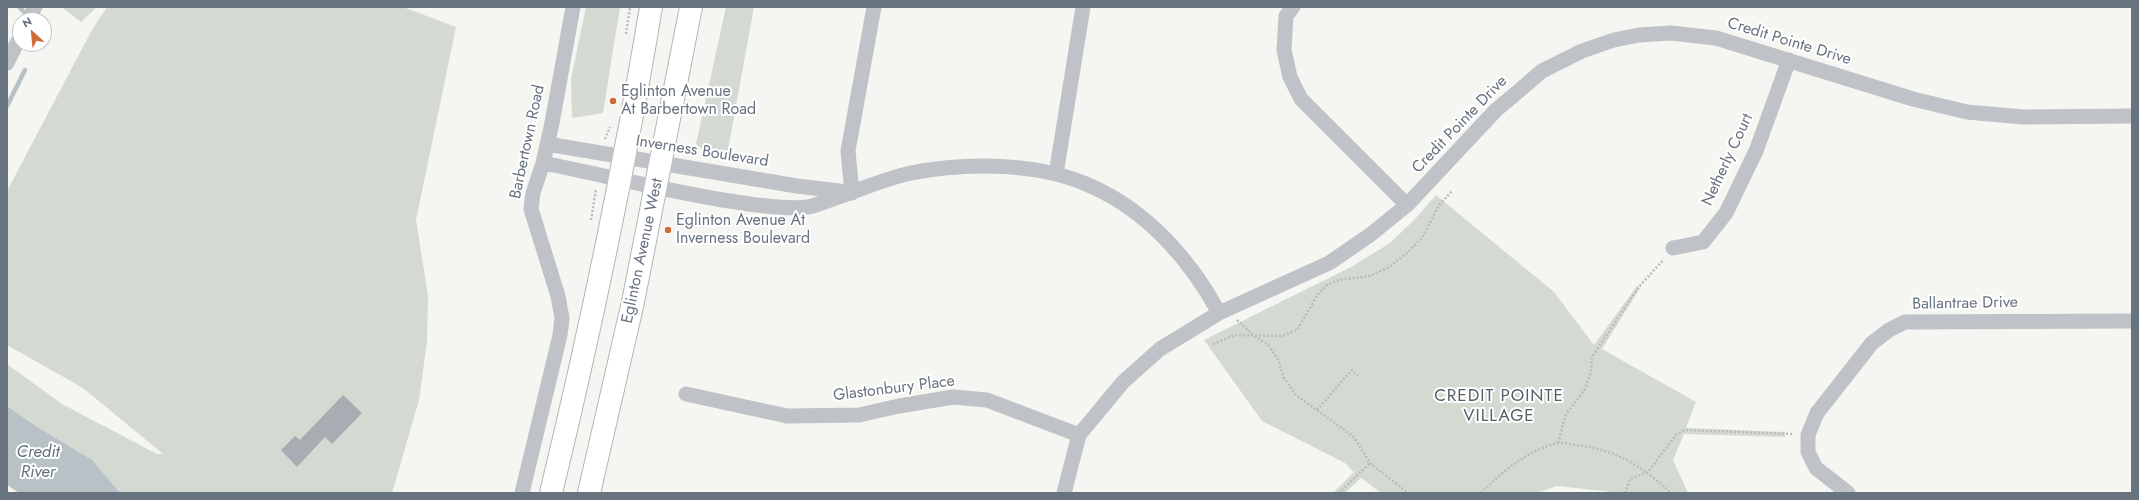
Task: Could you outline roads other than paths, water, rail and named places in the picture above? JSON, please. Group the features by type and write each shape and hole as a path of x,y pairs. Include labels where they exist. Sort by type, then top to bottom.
{"main road":[{"path":"551,493 580,375 621,179 651,7"},
{"name":"Eglinton Avenue West","path":"589,493 632,309 691,7"}],"street":[{"name":"Barbertown Road","path":"522,493 560,335 562,318 558,296 531,209 533,193 543,163 547,144 573,7"},
{"path":"852,193 848,151 874,7"},
{"path":"1056,174 1083,7"},
{"path":"1293,7 1286,16 1284,50 1290,77 1301,99 1407,205"},
{"name":"Credit Pointe Drive","path":"1064,493 1079,435 1128,377 1160,350 1220,313 1329,262 1370,235 1407,205 1508,100 1542,71 1582,51 1621,39 1671,33 1716,38 1913,99 1967,112 2024,117 2132,116"},
{"path":"7,63 12,52"},
{"name":"Netherly Court","path":"1673,248 1703,242 1726,213 1756,151 1789,60"},
{"name":"Inverness Boulevard","path":"547,144 797,186 852,193"},
{"name":"Inverness Boulevard","path":"543,163 740,203 808,207 910,173 950,168 1000,166 1056,174 1095,188 1134,211 1160,233 1195,273 1220,313"},
{"name":"Ballantrae Drive","path":"1848,493 1816,468 1808,452 1808,435 1817,413 1872,343 1889,330 1905,322 2132,321"},
{"name":"Glastonbury Place","path":"686,394 787,416 859,415 953,397 987,400 1079,435"}],"water":[{"name":"Credit River","path":"7,406 37,427 92,460 120,493 19,493 7,485"}],"waterway":[{"path":"19,7 23,11"},
{"path":"7,106 25,70"}],"place":[{"name":"Eglinton Avenue At Barbertown Road","path":"613,101"},
{"name":"Eglinton Avenue At Inverness Boulevard","path":"668,230"}],"district":[{"name":"CREDIT POINTE VILLAGE","path":"1499,407"}]}
